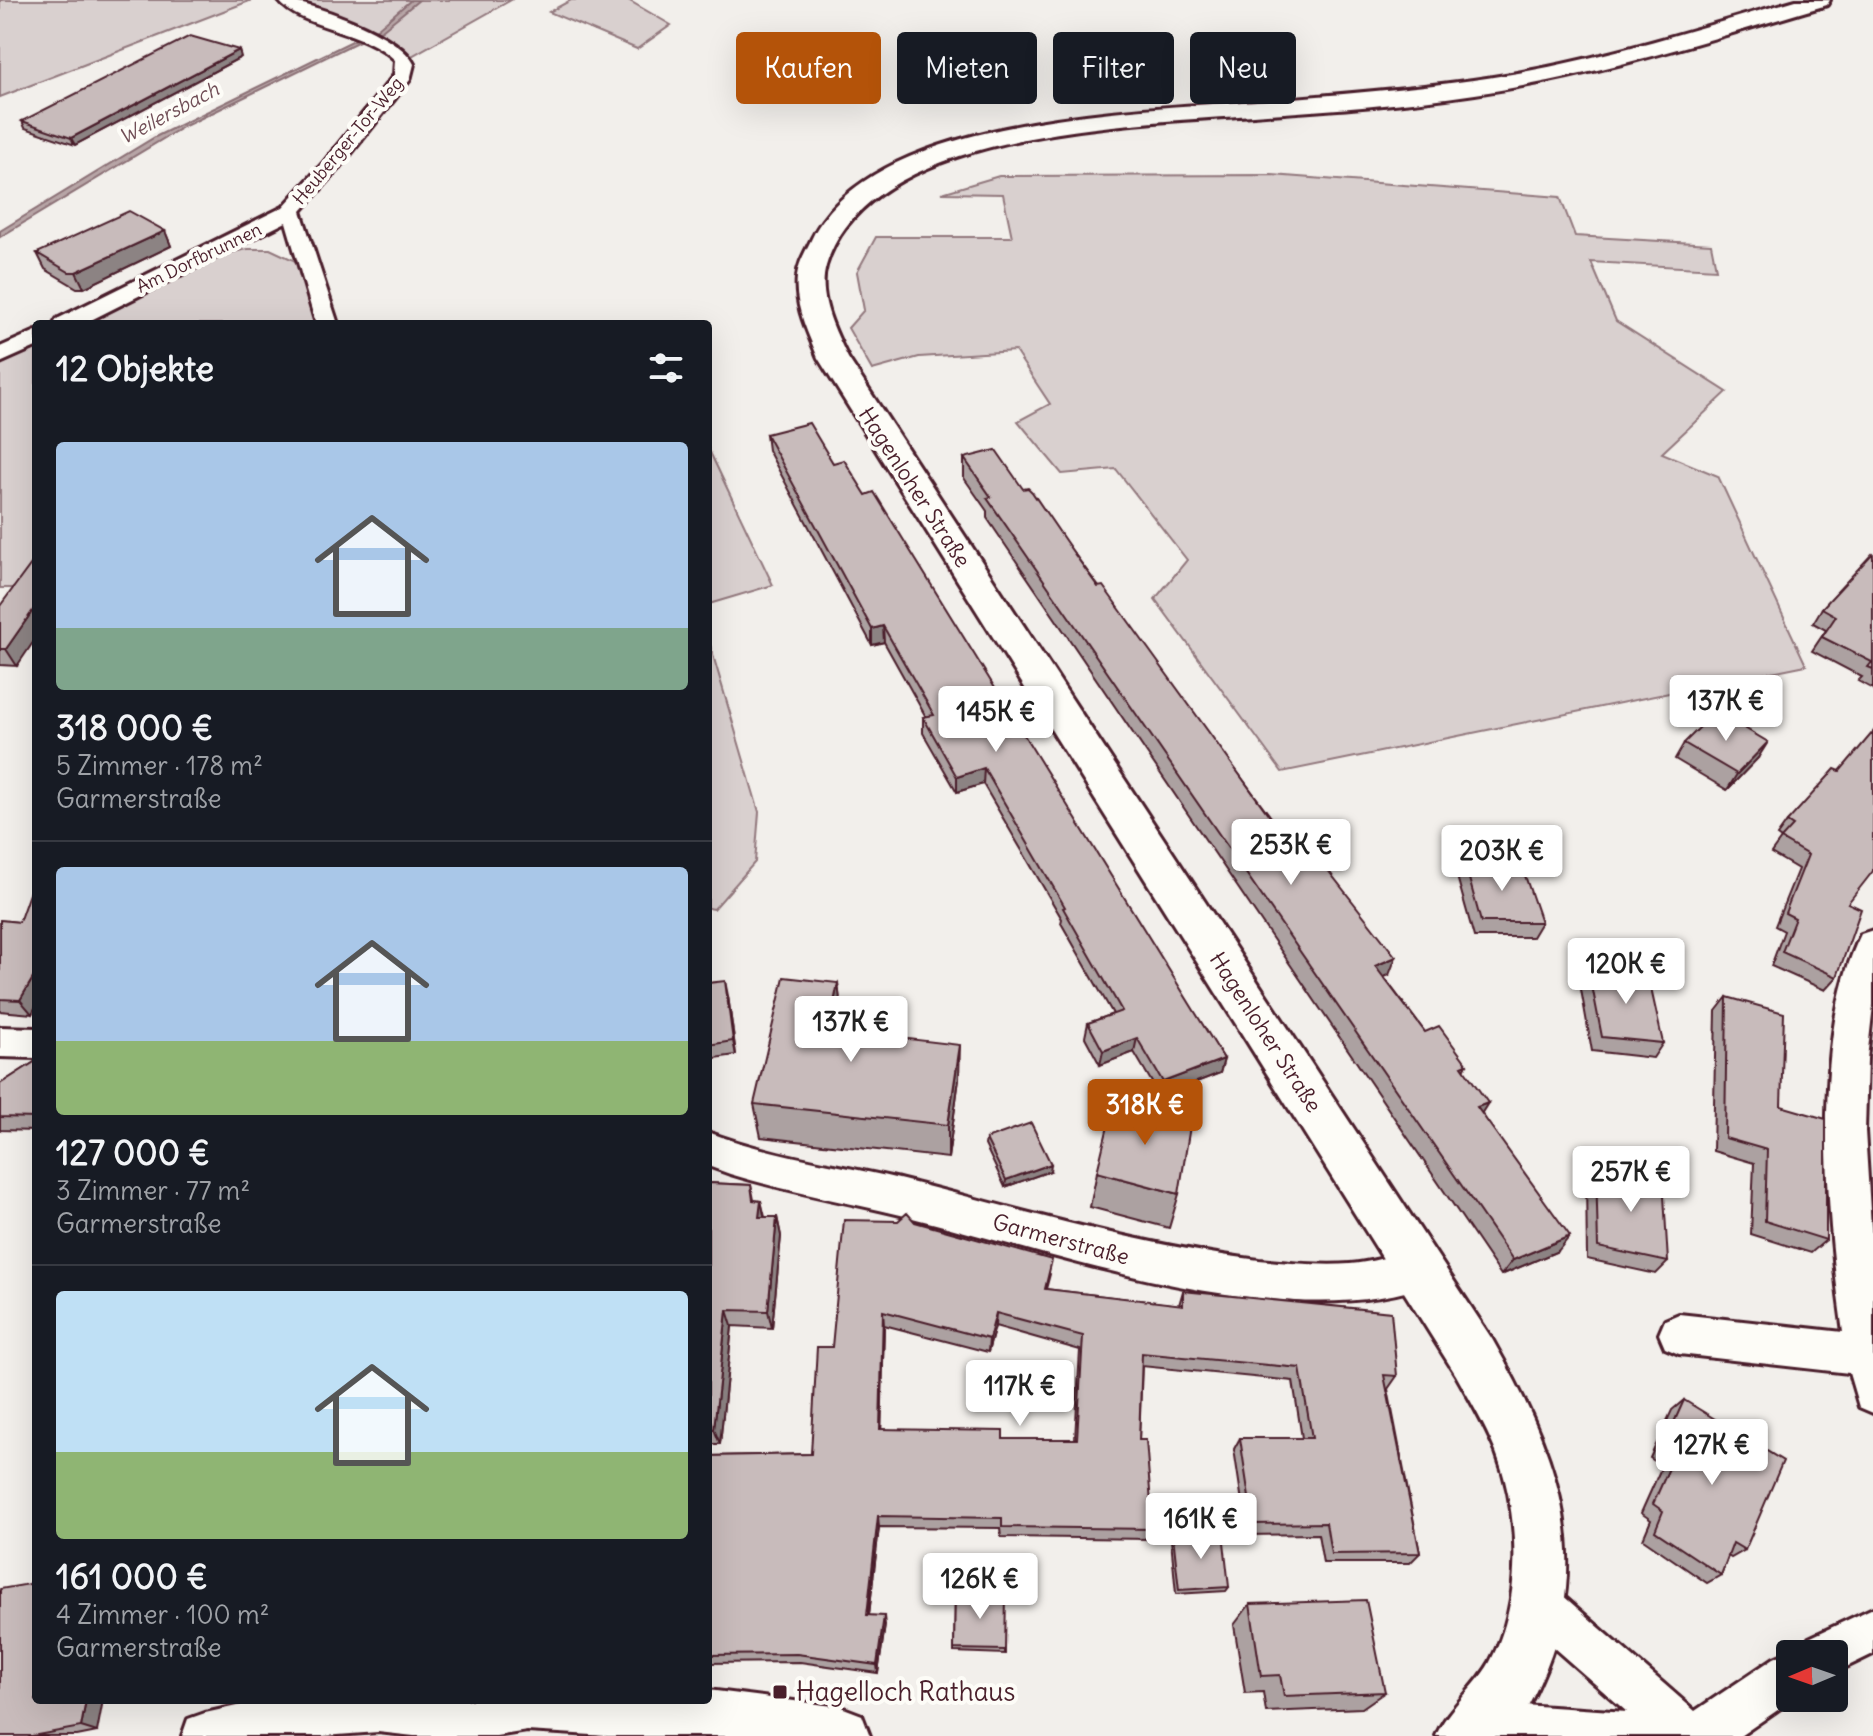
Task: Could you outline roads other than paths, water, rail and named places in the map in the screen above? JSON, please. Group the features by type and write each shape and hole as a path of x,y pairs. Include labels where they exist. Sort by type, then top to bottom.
{"street":[{"name":"Heuberger-Tor-Weg","path":"287,0 309,14 377,40 403,57 406,68 397,84 331,166 290,211"},
{"name":"Hagenloher Straße","path":"1472,1731 1508,1688 1527,1643 1537,1603 1542,1543 1532,1484 1515,1434 1474,1357 1419,1270 833,358 811,301 812,266 823,237 840,214 861,195 891,175 931,156 974,143 1049,128 1365,99 1512,81 1635,54 1805,2"},
{"name":"Am Dorfbrunnen","path":"73,320 290,211"},
{"path":"290,211 295,217 326,320"},
{"path":"224,246 270,242 303,246"},
{"path":"0,356 32,340"},
{"path":"1679,1334 1869,1374 1855,1288 1847,1203 1848,1040 1854,1005 1873,944"},
{"path":"0,1042 32,1043"},
{"name":"Garmerstraße","path":"712,1150 1171,1267 1330,1285 1390,1280 1419,1270"},
{"path":"1537,1603 1689,1736"},
{"path":"1848,1642 1873,1630"},
{"path":"1699,1736 1776,1684"},
{"path":"205,1736 350,1710 396,1711 447,1722 484,1709 515,1704"},
{"path":"570,1704 841,1736"},
{"path":"1472,1731 1633,1736"}],"place":[{"name":"Hagelloch Rathaus","path":"780,1692"}],"water label":[{"name":"Weilersbach","path":"169,113"}]}
